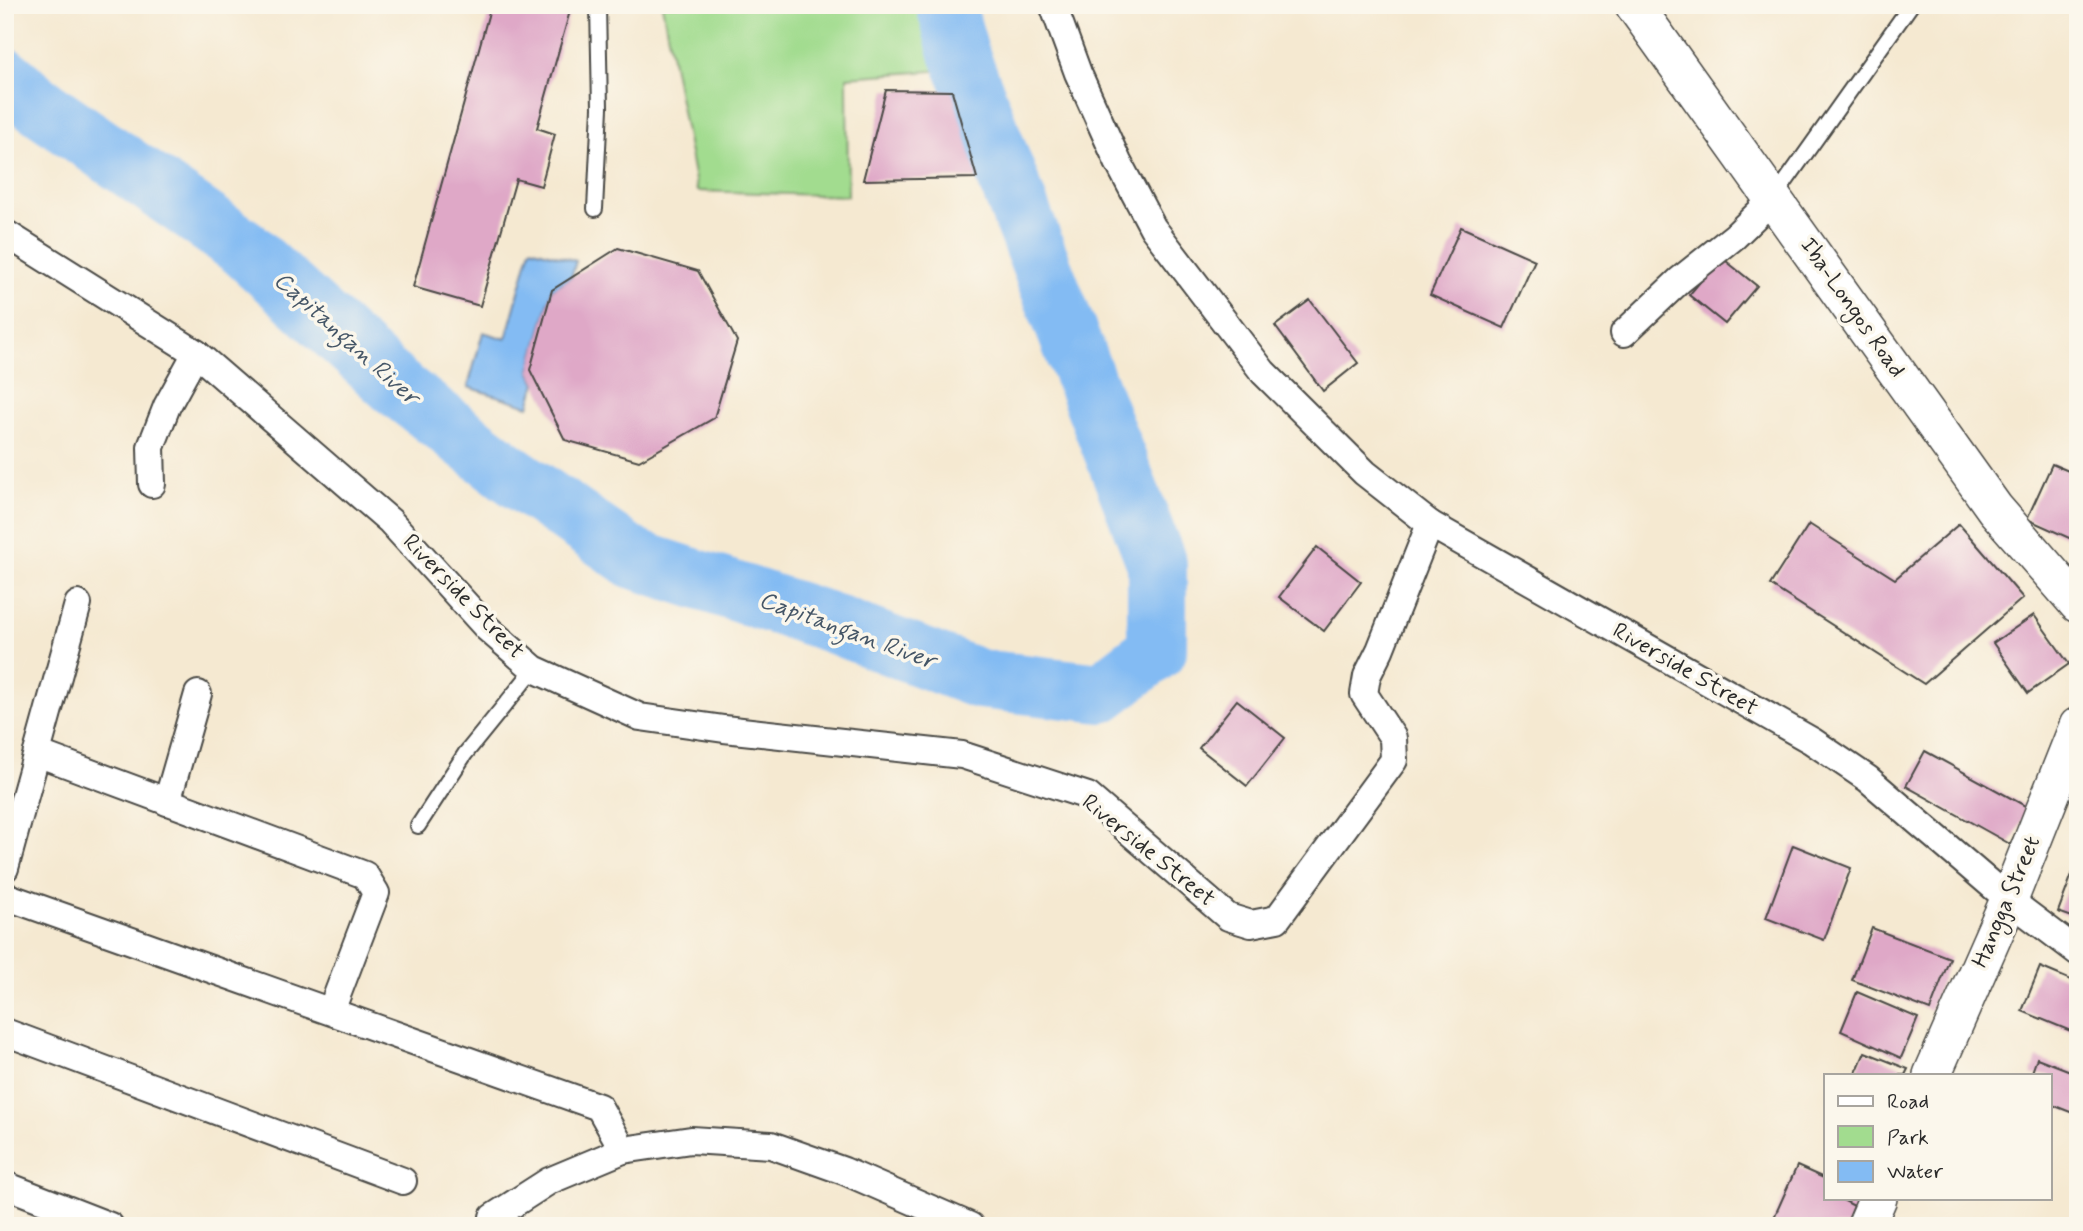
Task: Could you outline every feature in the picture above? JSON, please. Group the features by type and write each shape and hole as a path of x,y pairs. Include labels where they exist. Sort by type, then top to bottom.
{"street":[{"path":"1053,5 1078,73 1118,162 1153,228 1263,372 1365,473 1430,524"},
{"name":"Iba-Longos Road","path":"1634,5 1995,509 2078,604"},
{"path":"1624,333 1680,280 1735,236 1774,198"},
{"name":"Riverside Street","path":"5,233 197,353 390,522 488,629 534,669 640,717 962,755 1088,796 1228,917 1251,924 1277,919 1394,760 1393,738 1364,694 1365,685 1430,524 1812,741 1868,779 2009,900 2078,952"},
{"path":"152,484 151,447 167,406 197,353"},
{"path":"5,868 78,604"},
{"path":"167,802 198,694"},
{"name":"Hangga Street","path":"1932,1074 2009,900 2078,726"},
{"path":"37,753 365,875 376,893 331,1011"},
{"path":"5,896 599,1107 622,1150"},
{"path":"5,1032 403,1181"},
{"path":"493,1217 549,1181 622,1150 691,1140 771,1145 844,1171 970,1226"},
{"path":"5,1185 110,1226"},
{"path":"1866,1226 1877,1200"}],"lane":[{"path":"595,209 600,108 598,5"},
{"path":"1774,198 1912,5"},
{"path":"418,826 465,754 534,669"}],"green space":[{"path":"662,5 923,5 946,70 847,77 848,196 697,191"}],"water":[{"path":"531,248 576,261 571,278 552,290 530,370 536,383 529,406 468,387 483,332 506,339"}],"building":[{"path":"491,5 549,5 570,11 537,128 555,134 541,186 516,179 480,306 413,287"},
{"path":"886,90 952,91 977,178 863,180"},
{"path":"1461,227 1535,260 1504,328 1430,295"},
{"path":"618,248 698,271 737,341 714,418 639,461 565,440 530,370 552,290"},
{"path":"1721,257 1757,286 1725,324 1689,295"},
{"path":"1310,300 1358,363 1323,391 1275,326"},
{"path":"2052,464 2078,475 2078,542 2027,519"},
{"path":"1809,524 1895,579 1959,524 2023,598 1924,684 1770,585"},
{"path":"1317,547 1361,582 1324,631 1279,597"},
{"path":"2034,615 2069,664 2028,693 1993,643"},
{"path":"1237,700 1285,738 1247,786 1199,748"},
{"path":"1925,751 2029,808 2010,844 1906,786"},
{"path":"1793,845 1851,868 1824,940 1766,918"},
{"path":"2078,861 2078,919 2058,912"},
{"path":"1872,928 1950,958 1930,1010 1852,980"},
{"path":"2040,967 2078,983 2078,1034 2022,1011"},
{"path":"1857,992 1918,1018 1901,1058 1841,1031"},
{"path":"1865,1052 1908,1069 1906,1074 1855,1074"},
{"path":"2037,1058 2078,1074 2078,1115 2052,1105 2052,1074 2031,1074"},
{"path":"1797,1166 1824,1178 1824,1200 1843,1200 1856,1207 1848,1226 1781,1226 1772,1222"}],"waterway":[{"name":"Capitangan River","path":"5,77 36,103 244,248 395,386 508,472 634,559 823,620 979,679 1101,693 1157,650 1157,564 959,53 946,5"}]}
